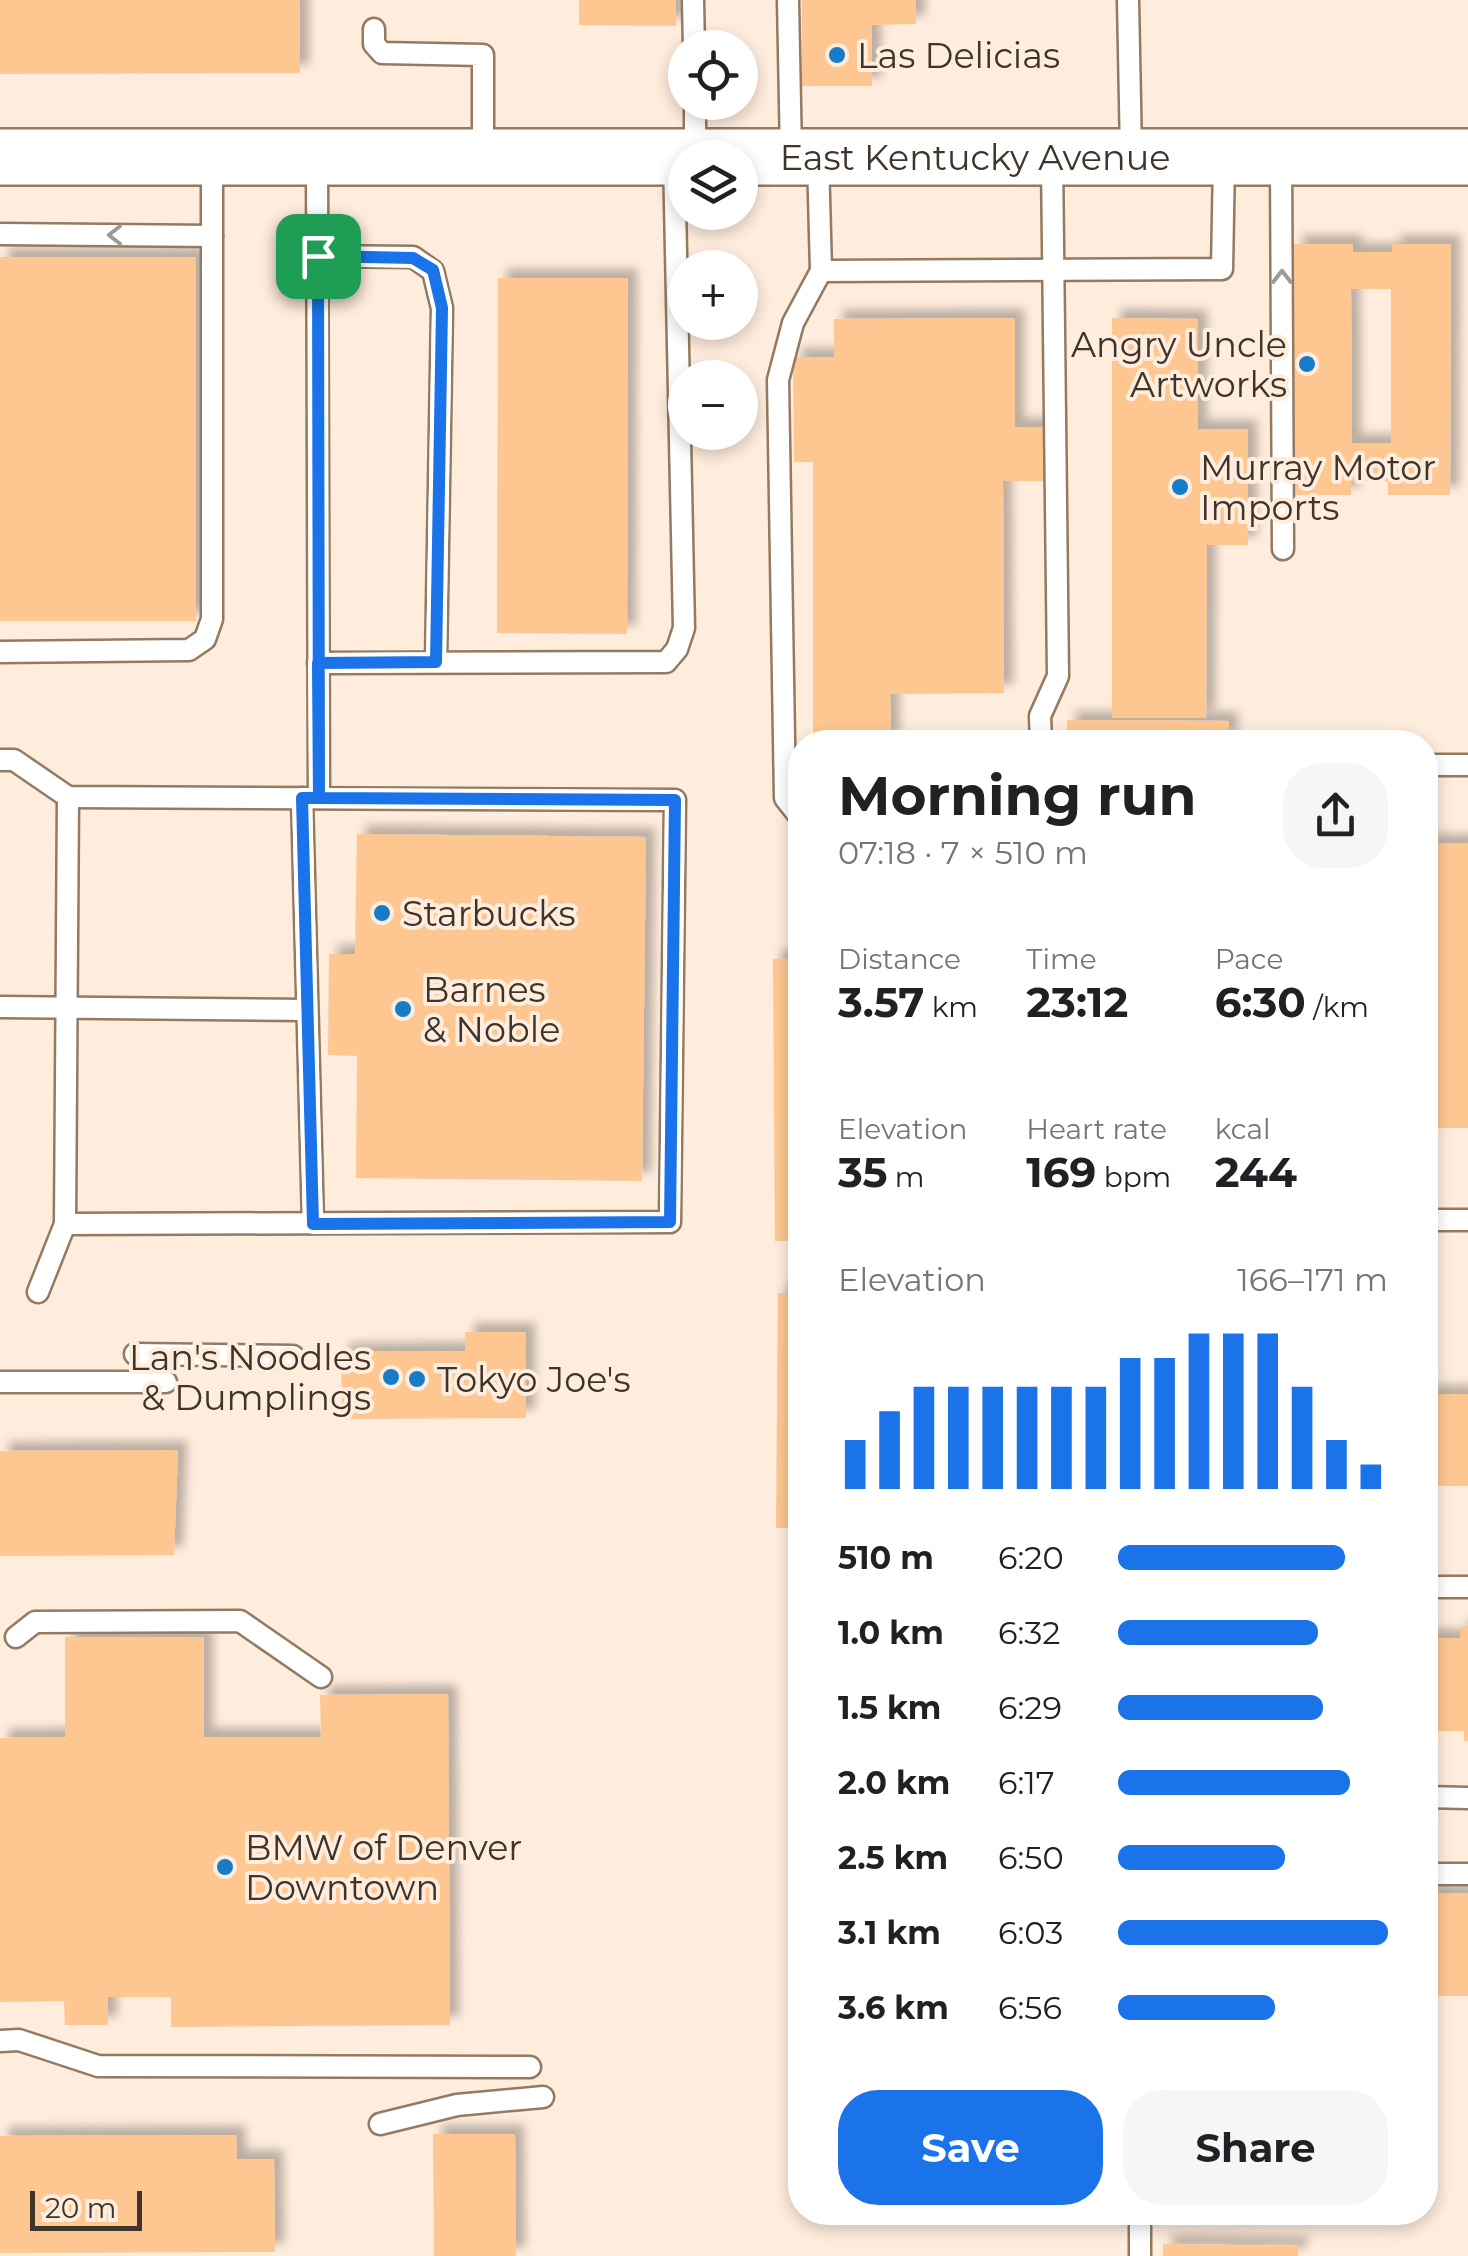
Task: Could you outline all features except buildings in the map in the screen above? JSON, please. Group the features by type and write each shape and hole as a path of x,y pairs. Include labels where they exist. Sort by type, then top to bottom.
{"street":[{"name":"East Kentucky Avenue","path":"0,157 668,157"},
{"name":"East Kentucky Avenue","path":"758,157 1468,157"}],"lane":[{"path":"694,0 694,30"},
{"path":"788,0 821,270 793,323 778,380 788,802"},
{"path":"1128,0 1131,157"},
{"path":"374,29 374,44 382,54 483,55 483,157"},
{"path":"0,652 189,650 205,639 212,619 212,157"},
{"path":"313,1224 307,1010 310,798 318,663 318,157"},
{"path":"1041,730 1040,716 1058,676 1052,157"},
{"path":"821,270 1222,269 1224,157"},
{"path":"1281,157 1283,549"},
{"path":"318,663 666,662 677,649 684,628 685,230"},
{"path":"0,234 212,236"},
{"path":"318,256 413,258 433,270 442,308 436,662"},
{"path":"0,760 14,760 68,797 675,800 670,1222 64,1224"},
{"path":"1438,765 1468,766"},
{"path":"38,1292 64,1224 68,797"},
{"path":"0,1007 307,1010"},
{"path":"1438,1220 1468,1220"},
{"path":"135,1354 293,1356"},
{"path":"0,1382 166,1382"},
{"path":"1438,1587 1468,1586"},
{"path":"16,1637 35,1622 240,1621 321,1677"},
{"path":"1438,1797 1468,1798"},
{"path":"1438,1874 1468,1874"},
{"path":"0,2041 18,2040 98,2066 530,2067"},
{"path":"380,2124 457,2105 543,2098"},
{"path":"1140,2225 1140,2256"}],"place":[{"name":"Las Delicias","path":"837,55"},
{"name":"Angry Uncle Artworks","path":"1307,364"},
{"name":"Murray Motor Imports","path":"1180,487"},
{"name":"Starbucks","path":"382,913"},
{"name":"Barnes & Noble","path":"403,1009"},
{"name":"Lan's Noodles & Dumplings","path":"391,1377"},
{"name":"Tokyo Joe's","path":"417,1379"},
{"name":"BMW of Denver Downtown","path":"225,1867"}],"route":[{"path":"318,256 318,663 319,798 675,800 670,1222 313,1224 302,798 319,798 318,663 436,662 442,308 433,270 413,258 318,256"}]}
